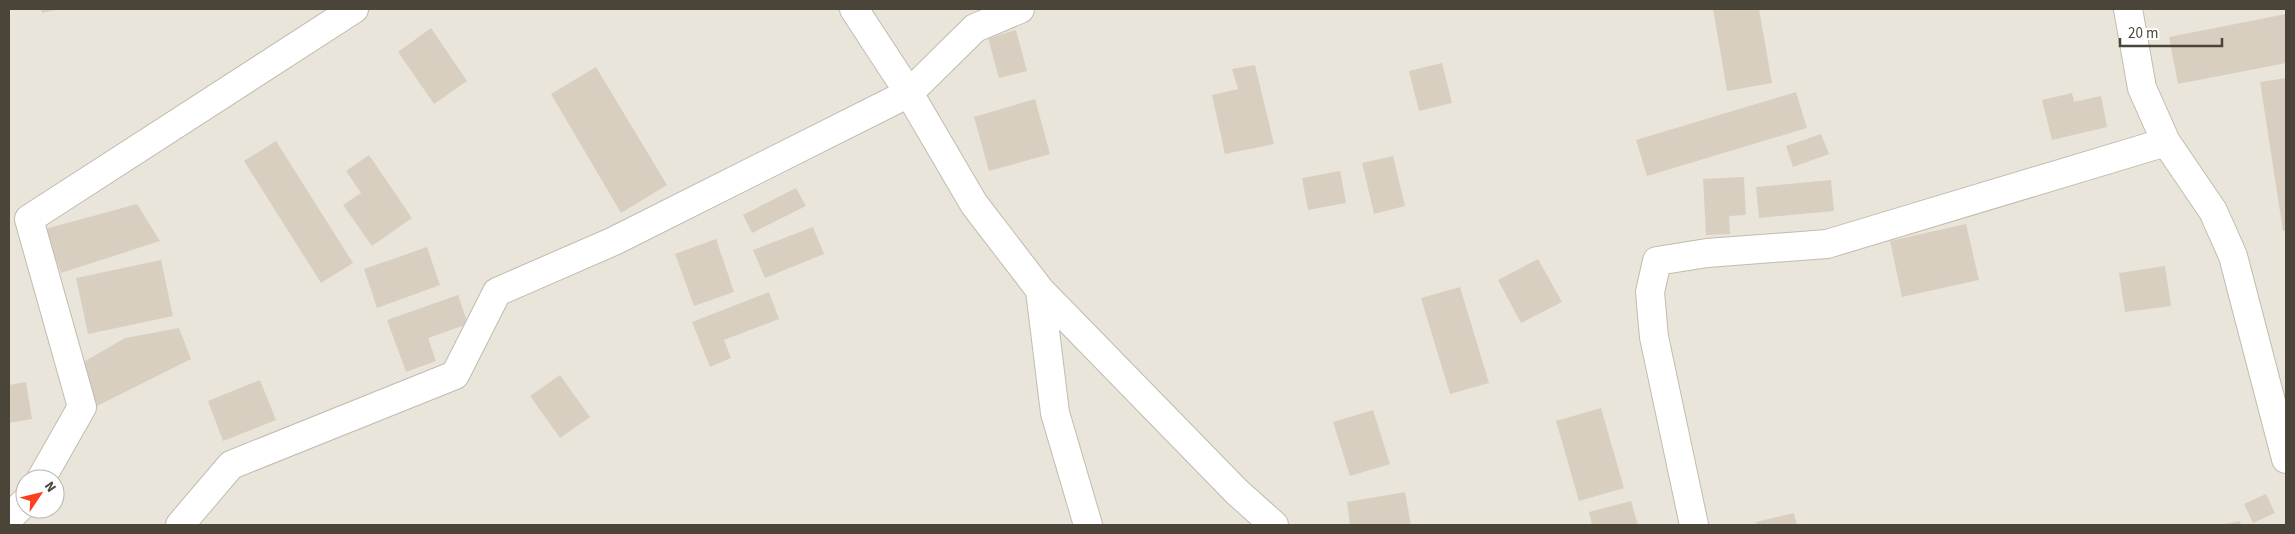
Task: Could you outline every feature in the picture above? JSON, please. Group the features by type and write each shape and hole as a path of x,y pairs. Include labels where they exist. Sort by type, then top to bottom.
{"street":[{"path":"47,469 82,406 29,219 354,9"},
{"path":"854,9 910,93 974,204 1040,290 1237,492 1274,525"},
{"path":"180,525 231,465 455,375 497,292 614,241 910,93 975,28 1020,9"},
{"path":"2128,9 2142,88 2166,142 2213,211 2233,256 2286,459"},
{"path":"1694,525 1654,337 1650,292 1657,261 1707,253 1827,244 2166,142"},
{"path":"1040,290 1056,413 1088,525"}],"shaded area":[{"path":"9,9 2286,9 2286,525 9,525"}],"building":[{"path":"41,9 56,9 56,10 42,13"},
{"path":"1713,9 1759,9 1772,83 1727,91"},
{"path":"2286,14 2286,63 2178,84 2169,37"},
{"path":"431,28 467,81 434,104 398,52"},
{"path":"1016,30 1027,71 999,78 988,38"},
{"path":"1442,63 1452,103 1419,111 1409,71"},
{"path":"1255,65 1274,144 1225,154 1212,95 1238,89 1232,69"},
{"path":"596,67 667,185 621,213 551,94"},
{"path":"2286,78 2286,231 2283,231 2260,82"},
{"path":"1796,92 1807,128 1647,176 1636,140"},
{"path":"2072,93 2074,102 2101,96 2107,127 2052,140 2042,100"},
{"path":"1035,99 1050,154 989,171 974,117"},
{"path":"1821,134 1829,154 1793,167 1786,146"},
{"path":"276,141 353,263 321,283 244,161"},
{"path":"369,155 412,218 372,246 343,205 361,193 346,171"},
{"path":"1393,156 1405,206 1374,214 1362,163"},
{"path":"1340,171 1346,203 1308,210 1302,178"},
{"path":"1744,177 1746,215 1729,216 1730,234 1706,235 1703,179"},
{"path":"1831,180 1834,211 1759,218 1756,187"},
{"path":"796,188 806,206 752,233 743,215"},
{"path":"137,204 160,241 61,273 45,229"},
{"path":"1966,224 1979,280 1902,297 1890,241"},
{"path":"813,227 824,254 765,278 753,250"},
{"path":"716,239 734,292 694,306 675,254"},
{"path":"427,247 440,285 377,308 364,269"},
{"path":"1538,259 1562,302 1521,323 1498,280"},
{"path":"161,260 173,316 88,334 76,278"},
{"path":"2165,266 2171,306 2125,312 2119,273"},
{"path":"1460,287 1489,383 1450,394 1421,298"},
{"path":"769,292 779,319 724,340 731,358 710,367 692,322"},
{"path":"458,295 468,324 428,338 436,361 406,372 387,320"},
{"path":"179,328 191,359 95,407 80,364 125,338"},
{"path":"560,375 590,417 560,438 530,396"},
{"path":"260,380 276,420 223,441 208,401"},
{"path":"26,382 32,419 9,423 9,385"},
{"path":"1601,408 1624,488 1579,501 1556,421"},
{"path":"1373,410 1390,464 1350,476 1333,422"},
{"path":"1405,492 1411,525 1350,525 1347,502"},
{"path":"2266,494 2275,513 2253,523 2244,504"},
{"path":"1631,501 1638,525 1592,525 1589,512"},
{"path":"1794,513 1797,525 1757,525 1756,522"},
{"path":"2240,521 2241,525 2225,525 2225,524"}]}
